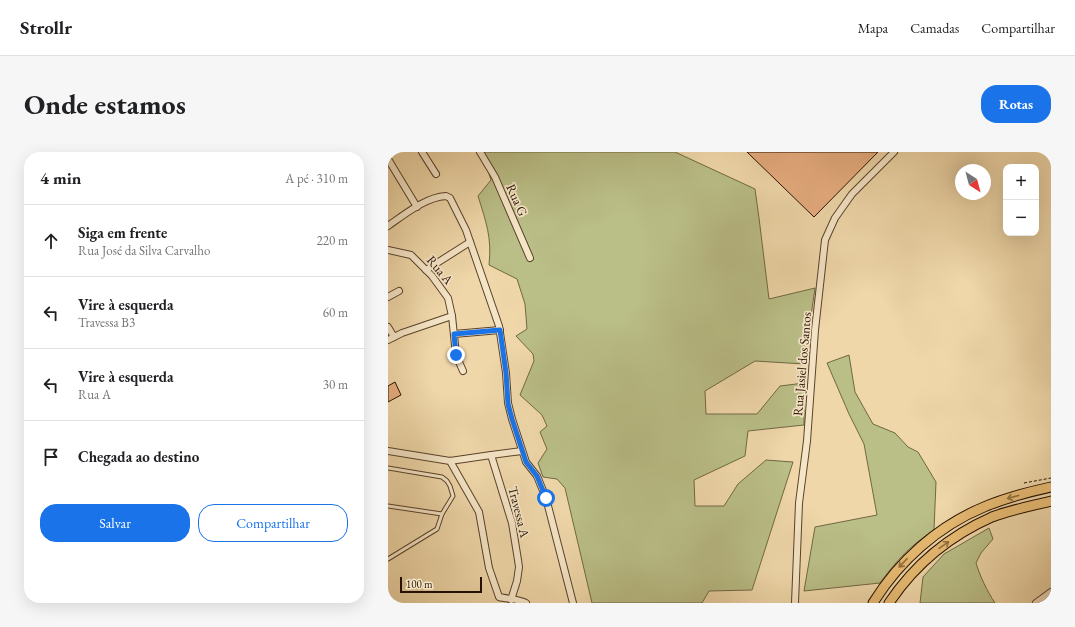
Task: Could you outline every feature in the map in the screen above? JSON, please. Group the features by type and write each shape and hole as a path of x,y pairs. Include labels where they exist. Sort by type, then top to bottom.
{"main road":[{"path":"873,603 905,560 928,540 947,527 983,507 1005,499 1051,487"},
{"path":"889,603 911,574 936,550 959,535 993,517 1051,501"}],"street":[{"path":"422,152 436,174"},
{"name":"Rua G","path":"480,152 495,177 530,258"},
{"name":"Rua Jasiel dos Santos","path":"795,603 799,503 807,442 815,330 825,240 835,218 848,199 860,185 894,152"},
{"path":"388,159 417,207"},
{"path":"388,226 430,200 444,196 449,197 466,230 500,330 507,378 508,404 526,462 537,476 546,498 573,603"},
{"path":"426,270 470,242"},
{"name":"Rua A","path":"388,250 411,255 432,276 448,298 452,316 456,355 463,371"},
{"path":"388,297 400,290"},
{"path":"388,327 391,339 452,316"},
{"path":"454,334 500,330"},
{"path":"388,451 450,461 522,450"},
{"name":"Travessa A","path":"492,455 512,523 519,567 517,581 509,602"},
{"path":"450,461 479,512 489,568 499,597 509,602 523,601 526,603"},
{"path":"1036,603 1051,592"}],"lane":[{"path":"388,468 445,479 450,486 453,496 442,514 438,527 435,531 388,559"},
{"path":"388,506 442,514"}],"path":[{"path":"1024,484 1051,478"}],"green space":[{"path":"482,152 675,152 755,189 769,299 815,288 804,364 755,361 705,391 706,414 757,414 780,386 804,383 804,425 748,431 745,456 694,480 695,506 724,506 738,484 766,460 793,462 752,590 709,591 702,603 592,603 565,488 557,479 543,477 538,463 547,449 540,432 547,426 542,415 520,395 534,361 533,354 516,336 527,329 525,304 517,279 489,265 489,238 478,196 491,180"},
{"path":"849,355 855,392 873,424 895,433 908,447 918,452 936,482 934,530 918,541 904,554 880,583 804,591 815,527 877,515 864,444 827,363"},
{"path":"989,528 993,539 981,553 976,563 989,594 995,603 920,603 923,577 944,554"}],"building":[{"path":"747,152 878,152 814,217"},
{"path":"395,382 401,395 388,402 388,386"}],"route":[{"path":"456,355 454,334 500,330 506,373 508,404 512,419 526,462 537,476 546,498"}]}
